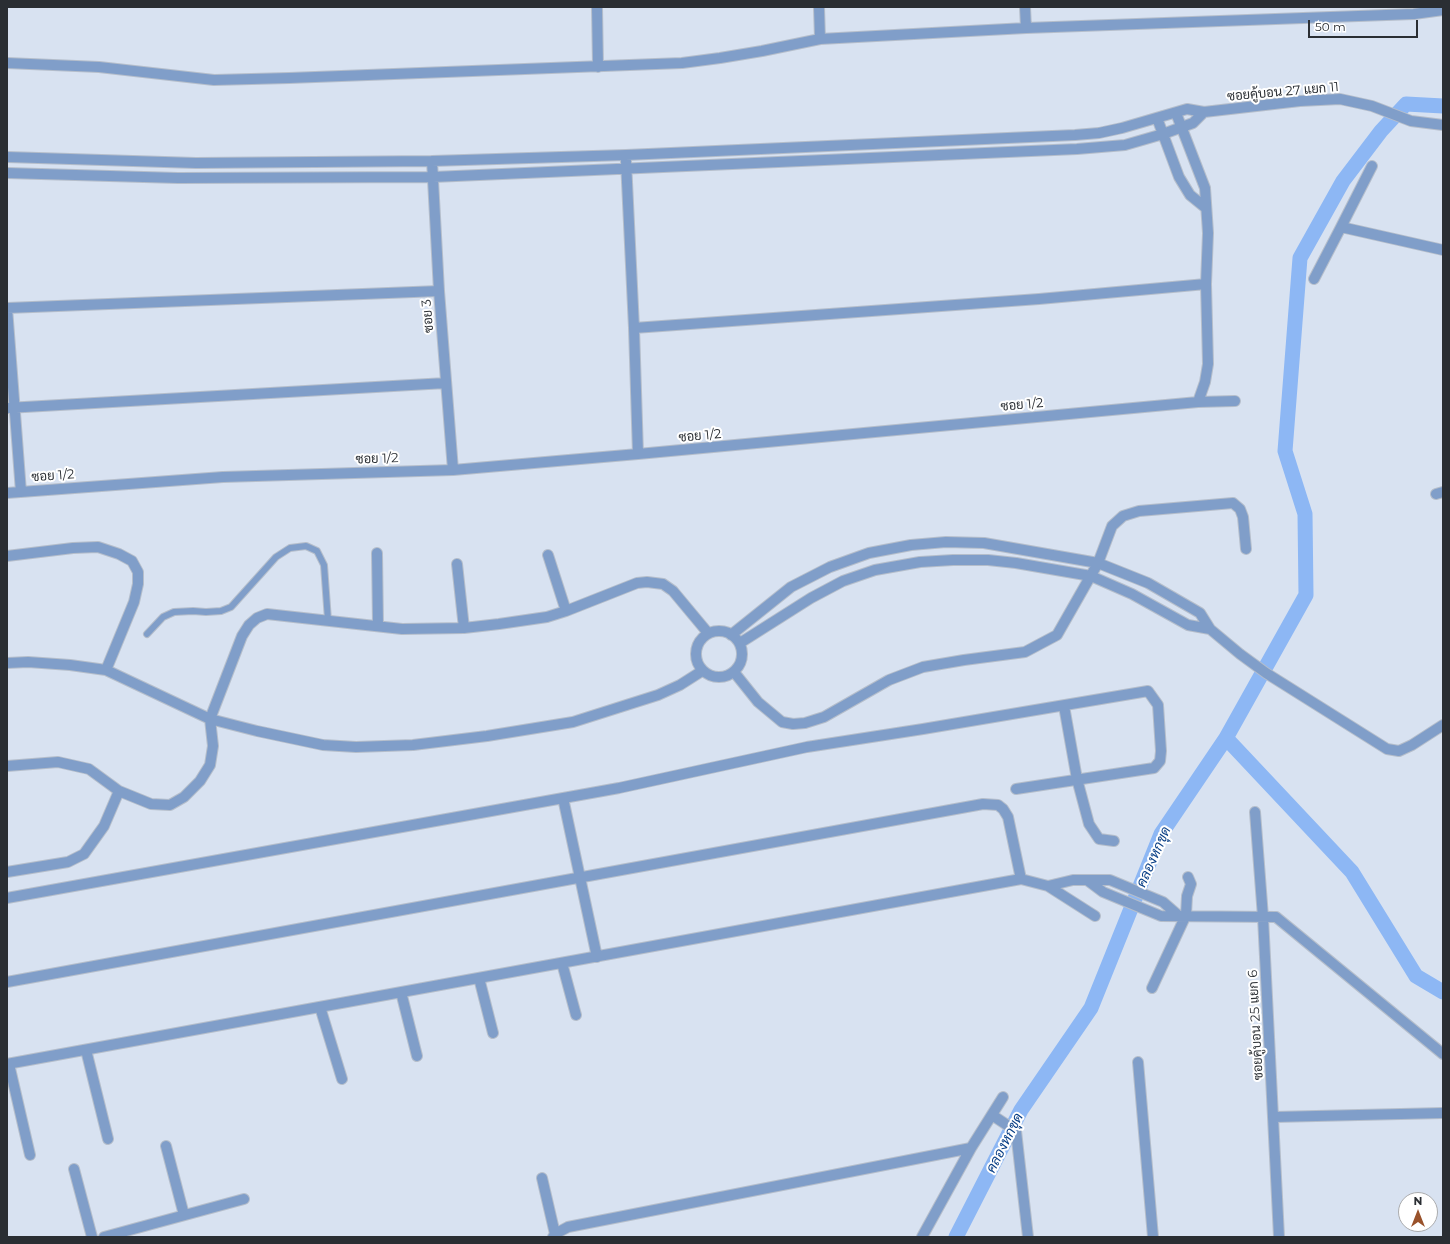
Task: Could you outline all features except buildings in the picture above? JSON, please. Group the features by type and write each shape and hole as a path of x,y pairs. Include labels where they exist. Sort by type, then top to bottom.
{"street":[{"path":"597,7 598,67"},
{"path":"819,7 820,39"},
{"path":"1026,7 1026,28"},
{"path":"7,63 99,67 214,80 598,67 682,63 762,51 820,39 1026,28 1414,14 1443,10"},
{"name":"ซอยคู้บอน 27 แยก 11","path":"7,157 196,164 432,161 626,155 1075,135 1099,133 1122,128 1187,109 1204,112 1340,98 1372,106 1411,121 1443,125"},
{"path":"7,173 178,178 433,177 1077,149 1125,145 1163,134 1193,123 1204,112"},
{"path":"1176,113 1205,188 1208,233 1206,284 1208,364 1205,382 1198,402"},
{"path":"1157,118 1179,177 1190,195 1206,208"},
{"path":"626,155 638,454"},
{"name":"ซอย 3","path":"432,161 439,291 453,470"},
{"path":"1314,279 1372,166"},
{"path":"1341,227 1443,250"},
{"path":"634,328 1031,300 1206,284"},
{"path":"21,492 11,407 7,308 439,291"},
{"path":"11,407 446,383"},
{"name":"ซอย 1/2","path":"7,493 223,477 453,470 1198,402 1235,401"},
{"path":"734,672 758,702 782,722 792,724 805,723 824,717 889,680 924,667 1026,652 1058,635 1098,563 1112,526 1123,516 1139,511 1233,503 1240,509 1243,518 1246,549"},
{"path":"732,634 791,587 812,576 860,556 911,545 946,542 984,543 1098,563 1148,583 1200,613 1210,629 1266,673 1388,749 1399,751 1412,746 1443,725"},
{"path":"972,560 973,543"},
{"path":"7,556 73,548 98,547 119,554 132,561 138,572 138,584 134,602 106,670"},
{"path":"377,553 378,626"},
{"path":"548,555 566,612"},
{"path":"860,556 866,574"},
{"path":"740,644 811,598 843,582 875,570 920,562 972,560 1016,563 1091,576 1132,594 1188,625 1210,629"},
{"path":"457,564 464,628"},
{"path":"7,766 58,762 89,769 119,791 151,804 170,805 184,797 200,781 210,765 213,746 210,719 242,636 249,625 257,618 267,614 278,614 402,629 464,628 547,617 566,612 637,583 663,584 673,591 708,633"},
{"path":"720,631 732,634 740,644 742,653 740,664 734,672 727,676 718,678 709,676 702,671 696,662 695,651 700,641 708,633 720,631"},
{"path":"7,663 28,662 70,665 106,670 210,719 257,731 323,744 356,747 413,745 487,736 573,722 658,695 680,685 702,671"},
{"path":"7,898 619,788 808,747 923,730 1148,691 1158,705 1161,751 1160,761 1154,768 1016,789"},
{"path":"1064,706 1077,779 1089,824 1099,839 1114,841"},
{"path":"7,872 68,862 84,854 104,826 119,791"},
{"path":"563,798 596,956"},
{"path":"7,982 983,804 998,805 1003,809 1008,817 1021,878"},
{"name":"ซอยคู้บอน 25 แยก 6","path":"1255,812 1263,917 1279,1237"},
{"path":"1152,988 1182,916 1191,884 1188,877"},
{"path":"30,1155 8,1064 1021,878 1048,886 1095,916"},
{"path":"1048,886 1073,880 1110,880 1163,902 1182,916"},
{"path":"1087,880 1103,892 1161,916 1276,917 1443,1054"},
{"path":"562,963 576,1015"},
{"path":"479,978 493,1033"},
{"path":"401,992 417,1056"},
{"path":"320,1007 342,1079"},
{"path":"86,1050 108,1139"},
{"path":"1138,1062 1153,1237"},
{"path":"922,1237 971,1148 1003,1097"},
{"path":"1274,1117 1443,1113"},
{"path":"992,1114 1001,1122 1016,1130 1028,1237"},
{"path":"166,1146 184,1215"},
{"path":"542,1178 554,1236 568,1227 971,1148"},
{"path":"74,1169 92,1237"},
{"path":"104,1237 244,1199"}],"lane":[{"path":"147,634 163,617 174,612 206,612 231,607 276,557 290,548 306,546 317,551 324,565 328,620"}],"waterway":[{"path":"1226,738 1306,595 1305,514 1285,451 1300,258 1343,181 1381,131 1406,104 1443,106"},
{"name":"คลองหกขุด","path":"956,1237 1021,1110 1091,1008 1161,834 1226,738 1352,872 1416,976 1443,992"}]}
